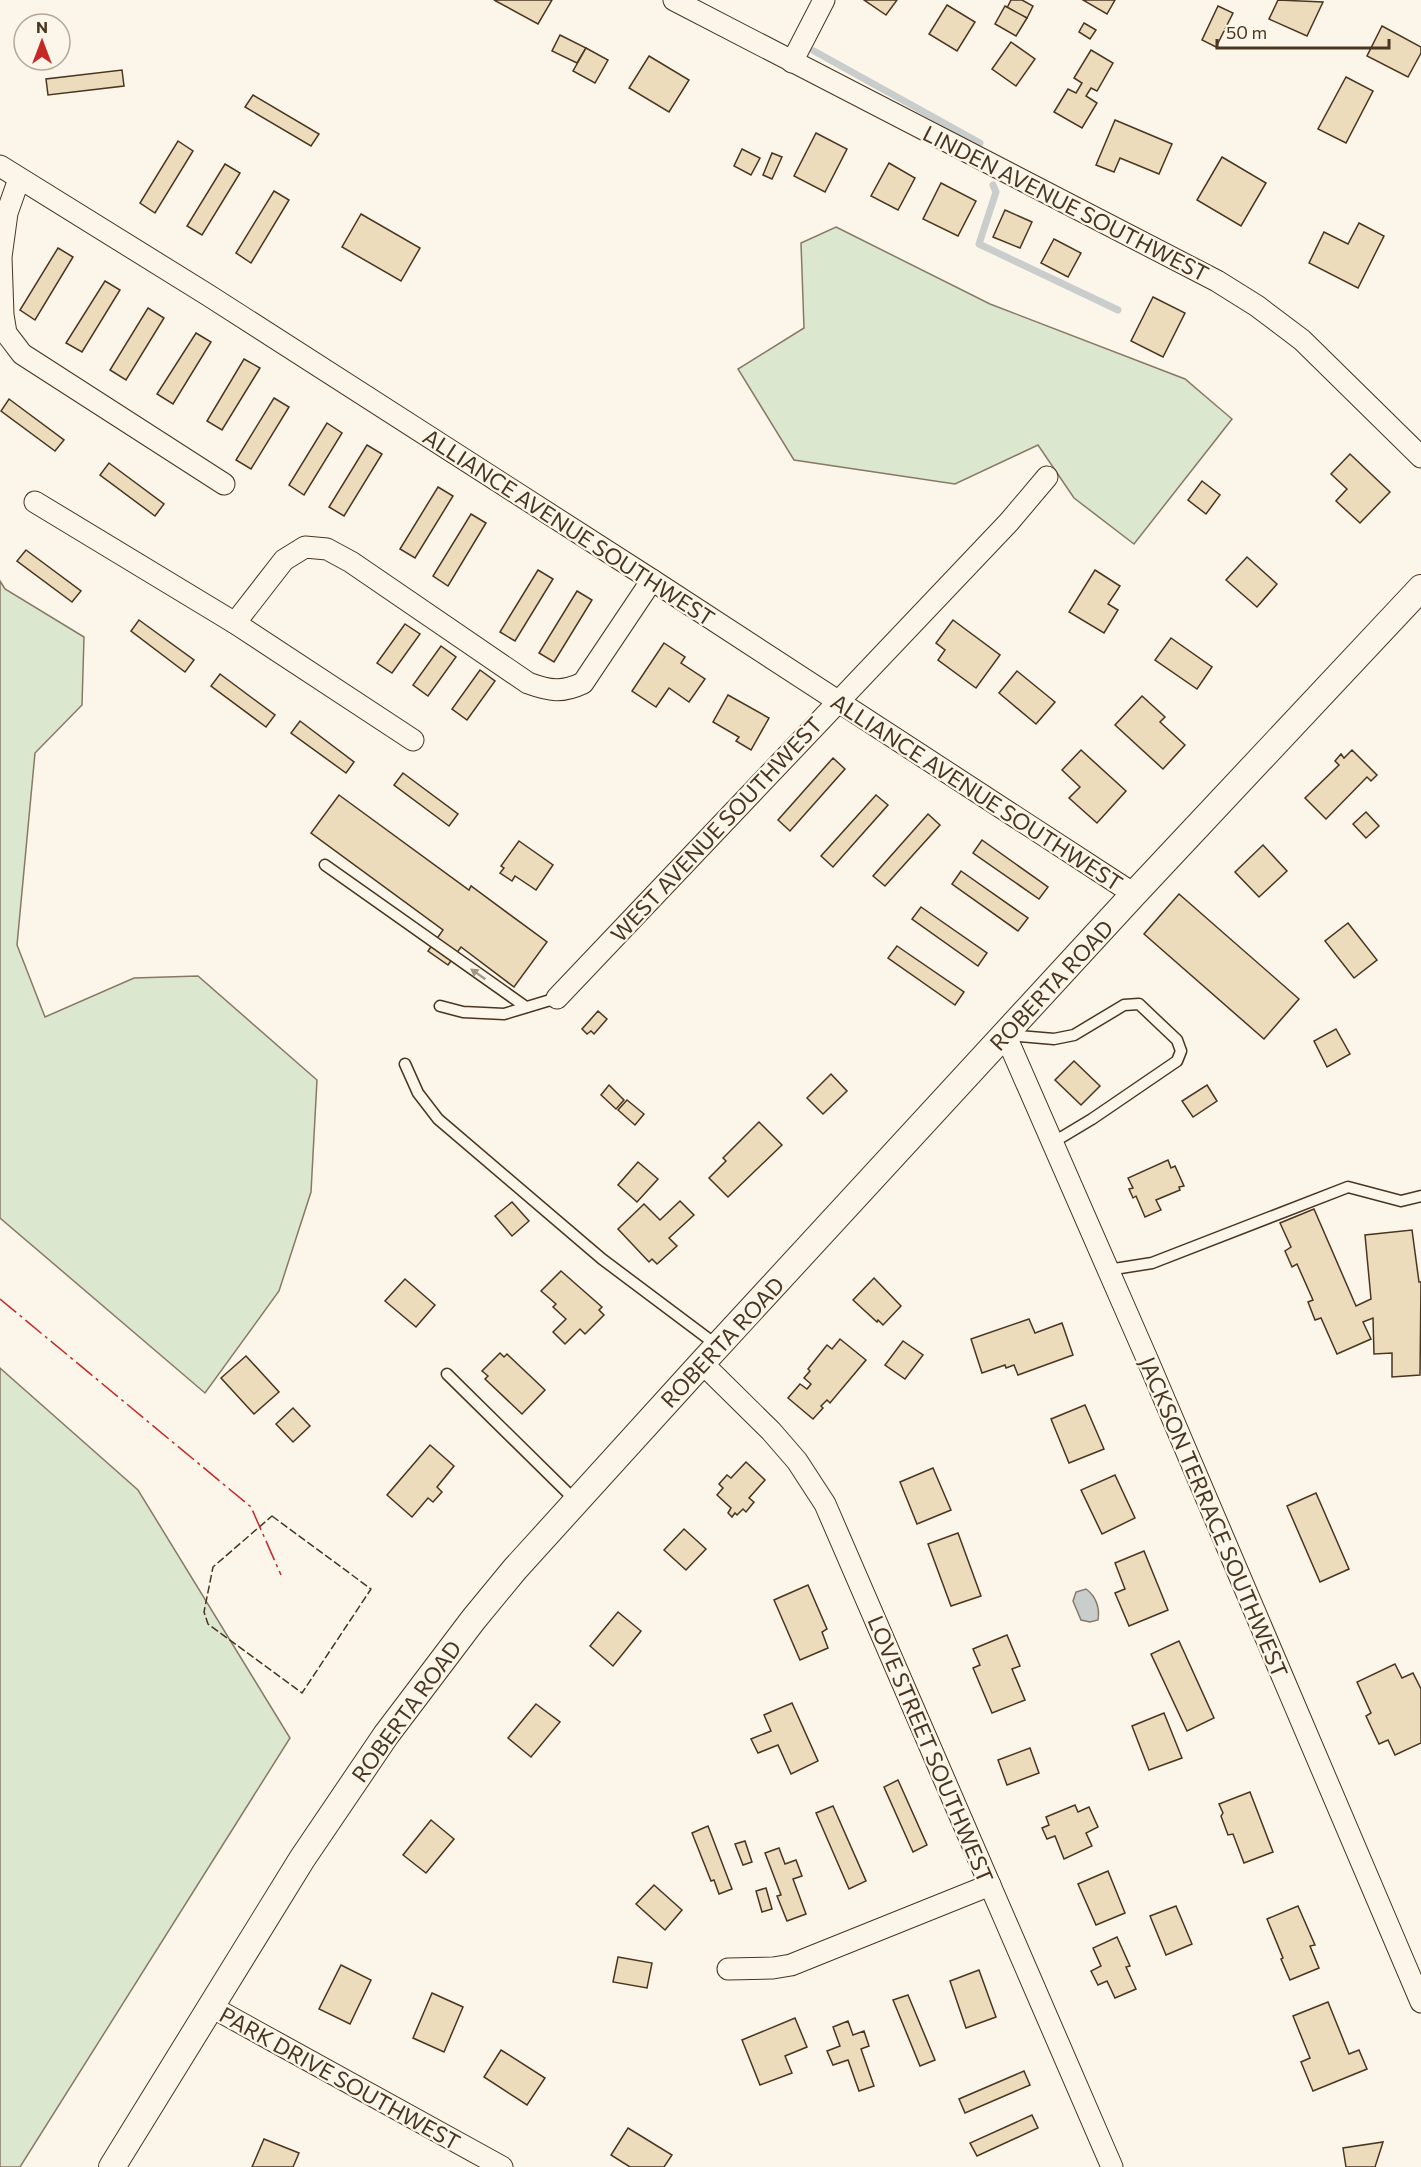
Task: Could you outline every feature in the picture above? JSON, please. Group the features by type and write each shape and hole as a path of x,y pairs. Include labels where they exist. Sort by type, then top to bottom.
{"street":[{"name":"LINDEN AVENUE SOUTHWEST","path":"674,0 1206,276 1257,306 1302,340 1421,458"},
{"path":"792,62 824,0"},
{"name":"ALLIANCE AVENUE SOUTHWEST","path":"0,166 652,580 1134,894"},
{"path":"19,179 7,213 1,256 3,315 6,333 22,354 224,484"},
{"name":"WEST AVENUE SOUTHWEST","path":"557,998 1009,522 1047,477"},
{"path":"35,502 235,623 413,740"},
{"path":"235,623 284,560 306,547 327,549 351,562 528,683 543,689 567,691 583,683 652,580"},
{"name":"ROBERTA ROAD","path":"112,2167 302,1859 386,1735 473,1620 710,1354 1134,894 1421,588"},
{"name":"JACKSON TERRACE SOUTHWEST","path":"1005,1034 1421,2002"},
{"name":"LOVE STREET SOUTHWEST","path":"710,1354 797,1461 825,1504 1112,2167"},
{"path":"728,1969 773,1968 791,1965 990,1884"},
{"name":"PARK DRIVE SOUTHWEST","path":"210,2006 502,2167"}],"lane":[{"path":"325,865 526,1007"},
{"path":"440,1006 463,1012 504,1014 557,998"},
{"path":"1005,1034 1054,1039 1074,1035 1124,1005 1139,1004 1177,1040 1181,1051 1177,1061 1092,1119 1052,1143"},
{"path":"405,1064 418,1093 438,1119 710,1354"},
{"path":"1108,1270 1152,1263 1348,1187 1401,1201 1421,1196"},
{"path":"447,1374 576,1502"}],"green space":[{"path":"836,227 990,304 1185,379 1232,419 1134,544 1074,498 1038,445 955,484 794,460 738,369 804,328 801,243"},
{"path":"0,581 5,589 84,637 82,705 35,753 17,945 45,1017 134,978 198,976 317,1080 311,1192 279,1291 205,1393 0,1218"},
{"path":"0,1368 138,1490 290,1738 20,2167 0,2167"}],"shaded area":[{"path":"1086,1589 1092,1595 1098,1611 1098,1620 1090,1622 1081,1620 1073,1601 1076,1592"}],"building":[{"path":"494,0 552,0 538,24"},
{"path":"864,0 897,0 886,15"},
{"path":"1011,0 1022,0 1033,6 1027,18 1007,8"},
{"path":"1083,0 1115,0 1107,14"},
{"path":"1278,0 1323,2 1307,36 1269,19"},
{"path":"947,5 975,22 957,51 929,34"},
{"path":"1005,6 1027,18 1016,36 995,24"},
{"path":"1218,6 1233,13 1216,47 1202,40"},
{"path":"1084,23 1096,30 1090,39 1079,32"},
{"path":"1382,26 1421,47 1421,53 1408,77 1367,56"},
{"path":"560,35 586,48 577,63 552,51"},
{"path":"1011,42 1035,59 1016,86 992,69"},
{"path":"586,48 608,60 595,83 573,71"},
{"path":"1091,50 1113,63 1097,91 1091,88 1086,96 1097,103 1082,128 1054,112 1068,89 1076,93 1082,83 1074,78"},
{"path":"649,56 689,80 669,112 629,88"},
{"path":"122,70 124,86 48,95 46,79"},
{"path":"1346,77 1373,91 1346,143 1318,129"},
{"path":"253,95 319,134 311,146 245,107"},
{"path":"1115,120 1172,144 1159,174 1120,158 1114,172 1096,165"},
{"path":"816,133 847,149 825,192 794,176"},
{"path":"178,141 193,151 155,213 140,203"},
{"path":"742,149 760,158 751,175 734,166"},
{"path":"772,153 782,157 772,179 763,175"},
{"path":"1222,157 1266,183 1241,226 1197,200"},
{"path":"889,163 915,178 898,210 871,196"},
{"path":"225,164 240,173 202,235 187,226"},
{"path":"941,183 976,201 958,236 923,219"},
{"path":"274,191 289,200 251,263 236,253"},
{"path":"1005,210 1032,222 1020,248 993,237"},
{"path":"361,214 420,248 401,281 342,247"},
{"path":"1359,223 1384,236 1358,288 1309,263 1324,232 1348,244"},
{"path":"1054,239 1081,253 1068,277 1041,263"},
{"path":"58,248 73,257 35,320 20,310"},
{"path":"105,281 120,290 82,352 66,343"},
{"path":"1153,297 1185,313 1163,357 1131,341"},
{"path":"148,308 164,318 126,380 110,370"},
{"path":"196,333 211,342 173,404 157,394"},
{"path":"244,359 260,368 222,430 207,421"},
{"path":"274,398 289,407 251,469 236,460"},
{"path":"9,399 64,440 55,451 1,411"},
{"path":"327,423 342,433 304,495 289,485"},
{"path":"367,445 382,454 344,516 329,507"},
{"path":"1350,454 1390,492 1360,523 1336,501 1347,489 1331,474"},
{"path":"109,463 164,504 155,516 100,475"},
{"path":"1202,481 1220,495 1206,514 1188,500"},
{"path":"438,487 453,496 415,558 400,549"},
{"path":"471,514 486,523 448,586 433,576"},
{"path":"26,550 81,591 72,602 17,561"},
{"path":"1247,557 1277,584 1257,607 1226,580"},
{"path":"538,570 553,579 515,641 500,632"},
{"path":"1095,570 1120,586 1108,604 1118,610 1104,633 1069,612"},
{"path":"577,591 592,600 554,662 539,653"},
{"path":"139,620 194,660 185,672 131,631"},
{"path":"953,620 1000,655 976,688 938,660 945,650 936,643"},
{"path":"405,624 420,634 392,673 377,663"},
{"path":"1171,638 1212,667 1197,689 1155,660"},
{"path":"664,643 685,657 681,663 705,679 689,702 669,688 656,707 632,691"},
{"path":"441,646 456,657 428,696 413,685"},
{"path":"480,670 495,681 467,720 452,709"},
{"path":"1017,671 1055,702 1036,724 999,693"},
{"path":"220,674 275,715 266,727 211,686"},
{"path":"728,695 769,718 751,750 736,741 739,737 713,722"},
{"path":"1142,696 1165,717 1160,722 1185,745 1163,769 1115,725"},
{"path":"300,721 354,762 346,773 291,733"},
{"path":"1081,750 1126,791 1097,823 1069,798 1080,787 1062,770"},
{"path":"1352,750 1377,775 1371,781 1367,777 1326,819 1305,798 1339,765 1335,761 1341,754 1344,758"},
{"path":"833,758 845,769 790,831 778,820"},
{"path":"403,773 458,814 449,826 394,785"},
{"path":"339,795 469,890 471,886 547,942 514,987 461,947 448,965 428,951 443,930 311,833"},
{"path":"876,795 888,805 833,867 821,856"},
{"path":"1366,812 1379,826 1366,838 1353,824"},
{"path":"928,814 940,825 885,886 873,876"},
{"path":"982,840 1048,887 1039,899 973,853"},
{"path":"519,841 553,865 536,890 515,876 512,881 500,873 504,868 501,866"},
{"path":"1263,845 1287,871 1259,897 1235,872"},
{"path":"961,871 1028,918 1018,931 952,884"},
{"path":"1179,894 1299,999 1264,1039 1144,934"},
{"path":"921,907 987,953 978,966 912,919"},
{"path":"1348,923 1377,960 1354,978 1325,941"},
{"path":"897,946 964,992 955,1005 888,958"},
{"path":"598,1011 607,1019 594,1034 591,1031 587,1034 582,1029"},
{"path":"1336,1029 1350,1054 1327,1067 1314,1041"},
{"path":"1074,1061 1100,1086 1081,1105 1055,1080"},
{"path":"831,1074 847,1091 823,1114 807,1098"},
{"path":"609,1085 624,1100 616,1109 601,1095"},
{"path":"1207,1085 1217,1101 1193,1117 1182,1101"},
{"path":"627,1100 644,1114 635,1125 618,1110"},
{"path":"759,1122 782,1145 728,1197 709,1178 726,1161 723,1158"},
{"path":"1168,1160 1171,1168 1175,1166 1184,1186 1156,1200 1161,1210 1145,1217 1136,1196 1133,1198 1129,1189 1133,1188 1128,1178"},
{"path":"638,1162 658,1179 637,1202 618,1185"},
{"path":"680,1201 694,1215 669,1238 677,1246 657,1264 652,1259 649,1262 618,1229 644,1204 660,1220"},
{"path":"512,1202 529,1221 512,1236 495,1216"},
{"path":"1314,1209 1356,1306 1371,1299 1365,1235 1412,1230 1419,1282 1421,1282 1420,1375 1392,1377 1392,1353 1374,1354 1373,1318 1363,1322 1371,1339 1337,1354 1321,1318 1315,1320 1308,1302 1313,1300 1297,1264 1292,1267 1285,1251 1291,1247 1280,1223"},
{"path":"561,1271 602,1307 599,1310 604,1315 585,1334 580,1329 565,1344 553,1332 566,1319 553,1307 556,1304 541,1291"},
{"path":"874,1278 901,1306 883,1325 853,1300"},
{"path":"405,1279 435,1305 416,1327 385,1301"},
{"path":"1029,1319 1035,1333 1062,1323 1073,1355 1018,1375 1014,1365 1006,1368 1005,1365 982,1373 971,1339"},
{"path":"840,1339 866,1360 830,1403 827,1400 821,1406 823,1408 813,1419 788,1398 800,1384 807,1389 811,1384 804,1378 810,1371 808,1369 827,1345 832,1349"},
{"path":"903,1341 923,1355 905,1379 885,1365"},
{"path":"500,1353 504,1357 507,1354 545,1390 522,1414 485,1379 488,1376 482,1371"},
{"path":"246,1356 279,1392 254,1414 221,1378"},
{"path":"1085,1405 1104,1449 1069,1463 1051,1419"},
{"path":"293,1408 310,1426 293,1442 276,1424"},
{"path":"430,1445 454,1466 437,1487 442,1492 433,1502 428,1498 412,1517 387,1495"},
{"path":"746,1462 765,1480 749,1498 754,1502 746,1512 743,1509 732,1517 728,1513 731,1508 717,1495 723,1488 719,1484 727,1475 731,1478"},
{"path":"933,1468 951,1510 917,1524 900,1482"},
{"path":"1115,1475 1135,1518 1102,1534 1081,1490"},
{"path":"1316,1493 1349,1569 1320,1582 1287,1506"},
{"path":"684,1529 706,1549 686,1570 664,1550"},
{"path":"958,1533 981,1596 951,1606 928,1544"},
{"path":"1144,1551 1168,1610 1129,1626 1115,1593 1125,1589 1115,1563"},
{"path":"808,1585 827,1629 822,1632 828,1648 800,1660 774,1600"},
{"path":"618,1612 641,1631 613,1666 590,1646"},
{"path":"1007,1635 1020,1666 1012,1669 1025,1700 992,1713 973,1668 980,1665 973,1649"},
{"path":"1179,1641 1214,1718 1187,1731 1151,1654"},
{"path":"1395,1664 1402,1678 1413,1673 1421,1689 1421,1743 1395,1755 1388,1740 1379,1744 1366,1716 1371,1713 1357,1682"},
{"path":"792,1703 818,1761 791,1774 778,1745 758,1753 751,1739 771,1731 764,1715"},
{"path":"536,1704 560,1722 531,1757 508,1738"},
{"path":"1164,1713 1182,1758 1149,1770 1132,1726"},
{"path":"1030,1748 1039,1773 1007,1785 998,1760"},
{"path":"898,1780 927,1845 913,1852 884,1787"},
{"path":"1250,1792 1273,1852 1244,1863 1233,1834 1228,1835 1219,1804"},
{"path":"1075,1805 1078,1812 1089,1807 1098,1827 1086,1833 1092,1846 1064,1859 1055,1836 1047,1839 1042,1828 1049,1825 1046,1817"},
{"path":"833,1806 866,1881 849,1889 816,1813"},
{"path":"431,1820 454,1839 426,1873 403,1855"},
{"path":"708,1826 732,1889 719,1894 714,1880 711,1881 692,1833"},
{"path":"745,1841 752,1862 743,1865 735,1844"},
{"path":"779,1848 785,1864 796,1860 802,1876 793,1879 806,1914 787,1921 777,1896 781,1895 765,1853"},
{"path":"1108,1871 1125,1913 1096,1925 1078,1884"},
{"path":"654,1885 682,1910 665,1930 636,1904"},
{"path":"766,1888 772,1909 762,1912 756,1891"},
{"path":"1176,1906 1192,1944 1166,1955 1150,1916"},
{"path":"1298,1906 1315,1945 1310,1946 1319,1968 1290,1980 1267,1919"},
{"path":"1117,1937 1130,1966 1126,1967 1136,1989 1115,1998 1107,1981 1098,1985 1091,1971 1101,1966 1093,1948"},
{"path":"618,1957 652,1963 647,1988 613,1982"},
{"path":"341,1965 371,1980 350,2024 319,2009"},
{"path":"979,1970 996,2017 966,2028 950,1981"},
{"path":"432,1993 463,2007 444,2052 413,2038"},
{"path":"908,1995 935,2060 920,2066 893,2000"},
{"path":"1328,2002 1349,2054 1359,2050 1367,2069 1313,2091 1301,2062 1310,2058 1293,2016"},
{"path":"795,2018 807,2047 785,2056 792,2073 760,2085 742,2040"},
{"path":"848,2021 853,2035 864,2031 869,2046 861,2049 874,2086 859,2091 848,2060 833,2065 827,2051 840,2046 833,2027"},
{"path":"501,2050 545,2078 527,2105 484,2077"},
{"path":"1024,2071 1030,2085 965,2113 959,2099"},
{"path":"1032,2115 1038,2128 977,2156 970,2143"},
{"path":"628,2128 672,2155 664,2167 630,2167 611,2155"},
{"path":"264,2139 299,2153 293,2167 252,2167"},
{"path":"1383,2142 1375,2167 1346,2167 1343,2148"}],"waterway":[{"path":"814,51 980,143"},
{"path":"993,185 996,192 979,244 1118,310"}],"fence":[{"path":"272,1516 371,1589 302,1693 208,1624 204,1612 213,1567 272,1516"}],"power":[{"path":"0,1299 251,1507 281,1575"}]}
